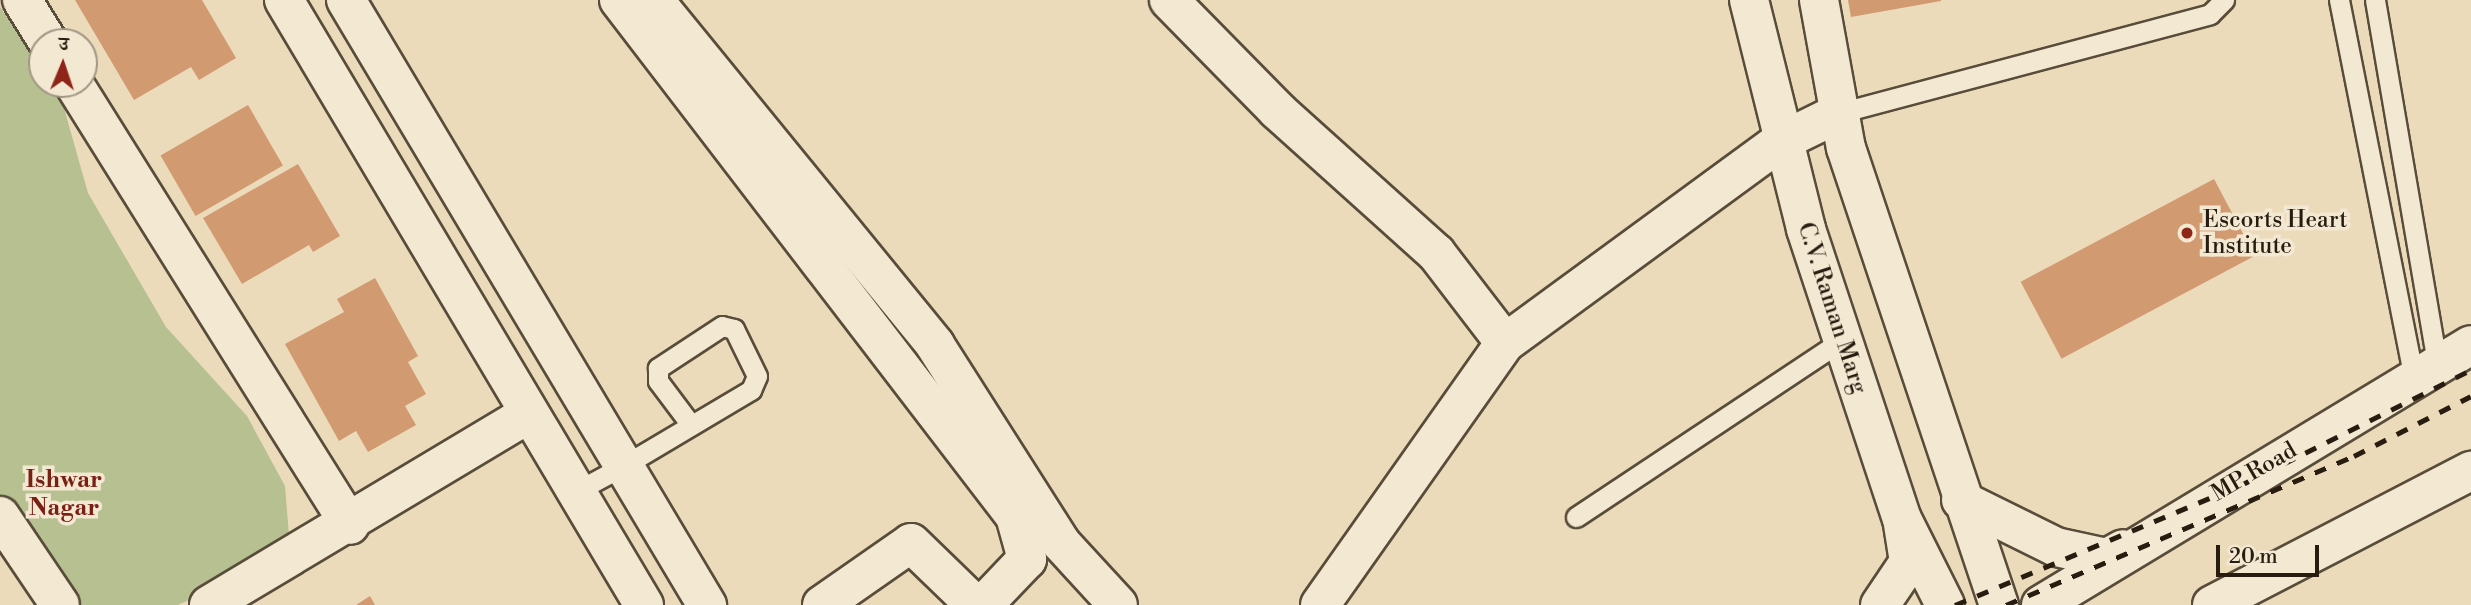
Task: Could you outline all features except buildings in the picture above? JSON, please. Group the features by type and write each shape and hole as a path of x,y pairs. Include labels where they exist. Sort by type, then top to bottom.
{"street":[{"path":"22,0 39,28"},
{"path":"284,0 527,415 644,605"},
{"path":"346,0 706,605"},
{"path":"619,0 1015,516 1027,559 983,605"},
{"path":"654,0 934,345 1061,543 1118,605"},
{"path":"1169,0 1277,110 1436,253 1505,343"},
{"name":"C.V. Raman Marg","path":"1749,0 1780,142 1842,340 1902,519 1945,605"},
{"path":"1819,0 1839,113 1961,500 1999,605"},
{"path":"84,98 350,525"},
{"path":"1320,605 1505,343 1780,142 1839,113"},
{"name":"MP Road","path":"2041,605 2205,501 2471,345"},
{"path":"209,605 350,525 527,415"},
{"path":"2212,605 2471,471"},
{"path":"1961,500 2056,547 2108,558 2205,501"},
{"path":"0,516 60,605"},
{"path":"1880,605 1909,562 1902,519"},
{"path":"822,605 911,543 975,605"}],"lane":[{"path":"1839,113 2210,14 2224,0"},
{"path":"2339,0 2426,371"},
{"path":"2375,0 2426,371"},
{"path":"575,492 624,466 751,390 757,376 734,329 722,326 658,368 658,381 691,425"},
{"path":"1576,517 1842,340"}],"green space":[{"path":"0,7 28,48 28,98 58,98 64,108 88,193 166,327 247,416 285,486 289,535 228,582 178,605 73,605 0,505"}],"railway":[{"path":"1955,605 2241,485 2471,370"},
{"path":"2006,605 2354,456 2471,396"}],"place":[{"name":"Escorts Heart Institute","path":"2187,233"}],"district":[{"name":"Ishwar Nagar","path":"64,495"}]}
